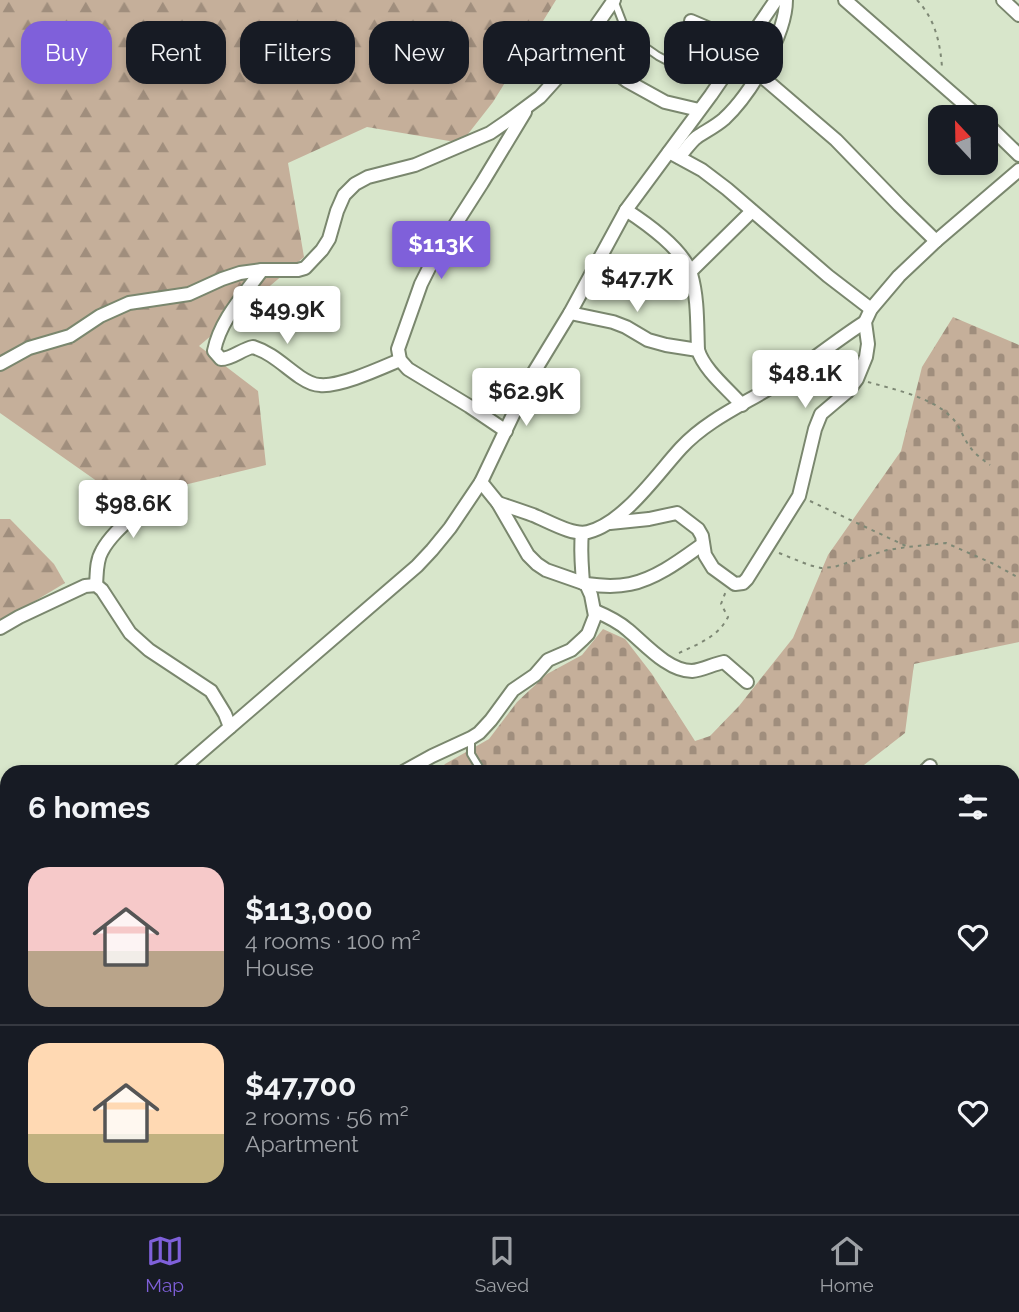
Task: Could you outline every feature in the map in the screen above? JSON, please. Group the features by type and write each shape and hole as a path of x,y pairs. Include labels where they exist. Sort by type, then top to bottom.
{"street":[{"path":"600,21 614,0"},
{"path":"761,21 776,0"},
{"path":"783,25 786,0"},
{"path":"845,0 966,105"},
{"path":"1003,0 1019,15"},
{"path":"0,364 29,348 70,337 100,316 129,303 189,293 240,273 305,268 329,239 344,195 355,184 368,177 415,165 490,133 529,105 551,84"},
{"path":"631,84 665,102 699,110"},
{"path":"186,765 417,566 450,528 481,482 531,377 570,313 626,210 674,155 699,110 718,84"},
{"path":"674,155 726,118 752,84"},
{"path":"770,84 836,140 936,241"},
{"path":"506,431 408,369 400,360 398,349 409,315 434,258 529,105"},
{"path":"998,135 1019,155"},
{"path":"674,155 702,170 871,309"},
{"path":"610,523 697,432 782,380 865,322 871,309 899,276 1019,170"},
{"path":"626,210 645,222 683,260 690,272 696,303 700,356 706,367 742,405"},
{"path":"690,272 752,211"},
{"path":"262,271 230,313 216,340 214,351 221,359 249,347 256,347 274,356 311,383 321,386 338,383 400,360"},
{"path":"570,313 613,322 648,340 698,350"},
{"path":"498,503 582,533 610,523 677,513 698,529 705,555 713,568 731,582 739,584 747,579 799,496 821,414 857,379 868,344 865,322"},
{"path":"481,482 498,503 528,555 537,564 584,584 621,585 648,578 703,544"},
{"path":"96,585 102,551 157,492"},
{"path":"416,765 479,733 517,686 535,675 548,660 570,650 588,634 595,611 591,595 584,584 582,533"},
{"path":"0,628 85,586 96,585 131,633 149,650 211,691 230,726"},
{"path":"595,611 617,621 651,652 682,670 694,671 724,662 747,682"}],"lane":[{"path":"614,0 624,26 635,40 664,59"},
{"path":"471,738 471,754 478,765"}],"path":[{"path":"918,0 932,21 939,41 943,85"},
{"path":"857,379 901,392 940,408 957,424 968,445 990,465"},
{"path":"799,496 907,547"},
{"path":"766,547 821,568 834,567 907,547 946,543 1019,578"},
{"path":"661,658 671,657 717,633 728,617 721,604 731,582"}],"green space":[{"path":"0,0 556,0 543,21 483,21 483,84 504,84 461,143 367,127 288,163 304,257 199,346 258,391 266,465 180,486 101,484 0,413"},
{"path":"953,317 1019,345 1019,642 914,664 905,733 864,765 444,765 489,739 517,702 547,674 582,655 603,629 625,639 652,674 695,741 710,736 739,706 793,638 828,555 901,451 922,367"},
{"path":"0,519 10,519 54,564 65,583 0,622"}]}
